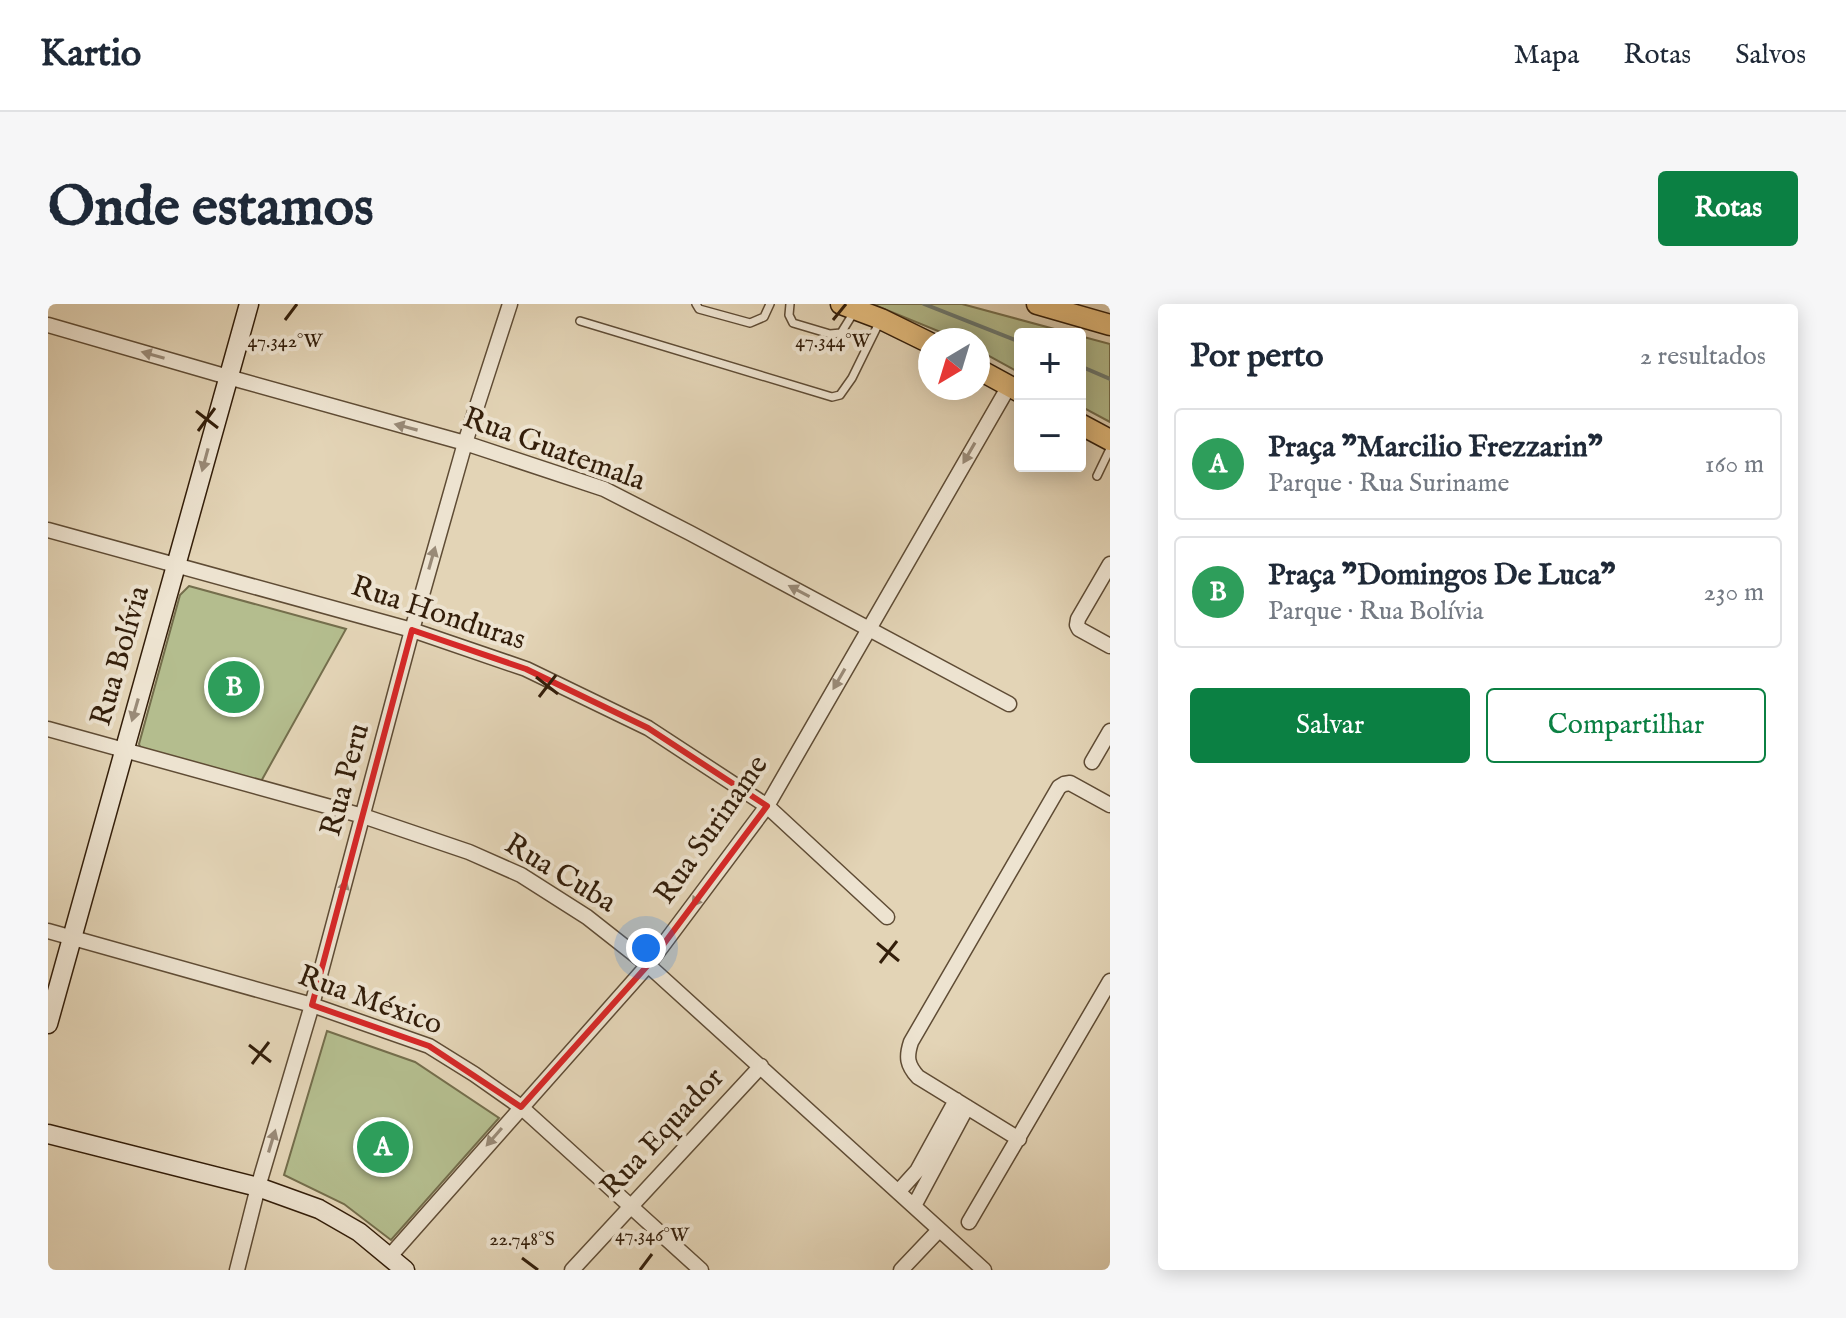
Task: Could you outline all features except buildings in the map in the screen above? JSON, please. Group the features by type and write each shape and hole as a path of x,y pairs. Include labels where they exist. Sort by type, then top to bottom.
{"main road":[{"name":"Rua Bolívia","path":"48,1024 249,304"},
{"path":"1039,304 1110,325"},
{"path":"848,307 918,337"},
{"path":"990,376 1014,389"},
{"path":"1086,427 1110,440"},
{"path":"51,1134 258,1187 319,1209 359,1232 405,1270"}],"street":[{"name":"Rua Peru","path":"237,1270 312,1005 412,630 465,443 510,304"},
{"name":"Rua Guatemala","path":"48,325 465,443 604,489 1009,704"},
{"name":"Rua Suriname","path":"390,1256 648,965 767,806 868,628 1014,389"},
{"name":"Rua Honduras","path":"48,530 412,630 526,669 648,728 767,806 887,917"},
{"path":"1110,564 1077,625 1110,646"},
{"name":"Rua Cuba","path":"48,729 363,816 469,852 521,875 587,917 648,965 984,1270"},
{"path":"1092,762 1110,731"},
{"path":"1019,1139 918,1077 908,1060 911,1042 1059,787 1070,783 1110,805"},
{"name":"Rua México","path":"48,931 312,1005 429,1046 521,1107 701,1270"},
{"path":"969,1222 1110,981"},
{"name":"Rua Equador","path":"572,1270 761,1066"},
{"path":"898,1192 917,1171 961,1103"},
{"path":"914,1206 961,1103"},
{"path":"901,1270 939,1230"}],"lane":[{"path":"696,304 699,309 750,323 764,317 770,304"},
{"path":"790,304 789,315 793,323 830,334 841,333 848,307"},
{"path":"580,321 832,397 840,395 852,378 881,319"},
{"path":"1097,476 1110,449"}],"highlighted area":[{"path":"412,630 526,669 648,728 767,806 648,965 521,1107 429,1046 312,1005"}],"green space":[{"path":"872,304 962,304 1051,328 1014,328 1014,370 990,357 990,328 931,328"},
{"path":"1086,338 1110,344 1110,422 1086,409"},
{"path":"189,586 346,629 259,785 141,749 139,744 180,595"},
{"path":"327,1031 415,1062 499,1118 391,1240 344,1204 284,1175"}],"waterway":[{"path":"924,304 1014,340"},
{"path":"1086,369 1110,379"}],"place":[{"name":"Praça \"Domingos De Luca\"","path":"234,687"},
{"name":"Praça \"Marcilio Frezzarin\"","path":"383,1147"}]}
